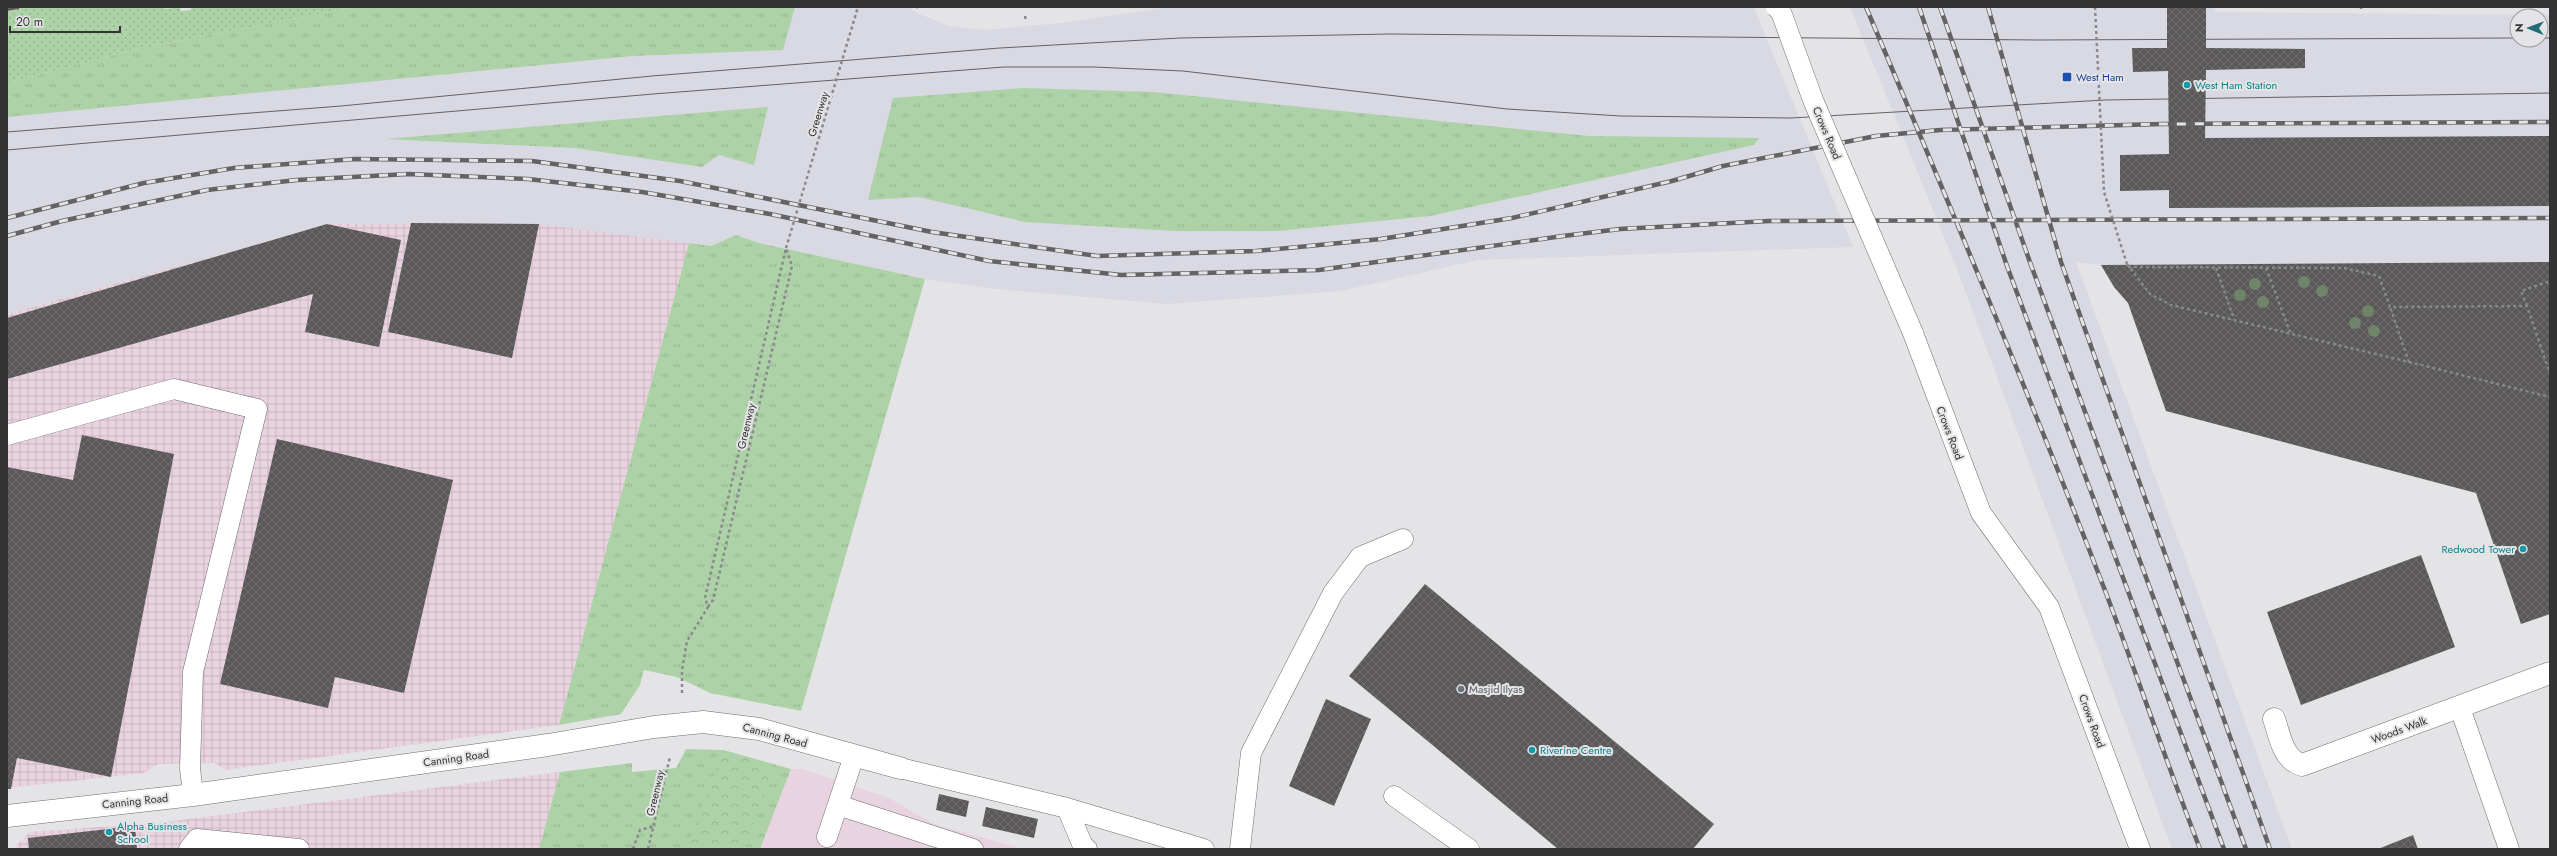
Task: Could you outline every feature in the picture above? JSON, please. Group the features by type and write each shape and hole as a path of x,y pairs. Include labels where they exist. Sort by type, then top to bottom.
{"street":[{"name":"Woods Walk","path":"2274,719 2288,757 2294,763 2302,765 2460,708 2550,673"},
{"name":"Canning Road","path":"7,816 193,795 690,723 759,728 900,768"}],"lane":[{"name":"Crows Road","path":"1776,7 1781,12 1812,100 1913,334 1981,513 2049,607 2140,849"},
{"path":"7,435 174,390 257,409 193,672 190,768 193,795"},
{"path":"1240,849 1249,784 1251,753 1333,593 1360,557 1403,539"},
{"path":"2460,708 2510,849"},
{"path":"827,837 854,756"},
{"path":"900,768 1067,808 1204,849"},
{"path":"1394,796 1469,849"},
{"path":"838,805 973,849"},
{"path":"1067,808 1083,846 1087,849"},
{"path":"189,849 196,839 299,849"}],"path":[{"name":"Greenway","path":"708,607 705,598 786,248 858,7"},
{"path":"2095,7 2104,192 2128,266 2150,294 2172,305 2290,332 2550,397"},
{"path":"1025,16 1026,21"},
{"name":"Greenway","path":"682,687 687,641 713,600 792,266 786,248"},
{"path":"2128,266 2344,268 2379,276 2409,362"},
{"path":"2216,268 2234,320"},
{"path":"2266,268 2290,332"},
{"path":"2550,281 2521,291 2550,374"},
{"path":"2390,308 2527,306"},
{"name":"Greenway","path":"648,849 655,826 669,763"},
{"name":"Greenway","path":"633,849 640,830 655,826"}],"shaded area":[{"path":"355,7 909,7 917,13 949,26 984,30 1061,23 1171,7 1754,8 1853,247 1478,260 1341,291 1166,304 996,289 925,279 759,243 736,235 711,246 539,224 327,224 7,314 7,83 140,48"},
{"path":"1850,7 2215,7 2215,12 2509,15 2509,48 2549,48 2550,15 2550,262 2101,265 2076,262 2292,849 2172,849 1957,269"},
{"path":"327,224 539,224 689,243 559,725 225,770 215,763 158,764 144,773 7,788 7,314"},
{"path":"791,769 803,769 889,798 936,825 1024,849 760,849"},
{"path":"560,772 539,849 14,848 30,832 157,823"}],"green space":[{"path":"19,7 164,7 165,9 180,7 181,11 191,10 191,7 355,7 140,48 7,83 7,11 19,9"},
{"path":"355,7 795,7 783,50 633,56 7,117 7,83 140,48"},
{"path":"1023,88 1153,92 1589,136 1759,138 1754,145 1430,216 1278,231 1175,231 1025,222 919,197 868,200 893,98"},
{"path":"768,107 754,165 719,155 702,167 575,148 384,139"},
{"path":"736,235 759,243 925,279 801,711 710,693 677,677 644,670 640,685 621,714 559,725 689,243 711,246"},
{"path":"686,749 723,750 791,769 760,849 539,849 560,772 632,763 632,772 676,768"},
{"path":"723,750 773,764 744,849 687,849"}],"building":[{"path":"7,7 19,7 19,9 7,11"},
{"path":"2167,7 2206,7 2206,48 2305,49 2305,68 2206,70 2205,138 2550,136 2550,206 2169,208 2169,190 2120,191 2120,155 2169,154 2168,71 2133,72 2132,48 2167,48"},
{"path":"411,223 539,224 512,358 388,332"},
{"path":"327,224 401,240 379,347 305,332 313,294 7,379 7,318"},
{"path":"2550,262 2550,614 2521,624 2476,493 2166,411 2128,303 2114,287 2101,265"},
{"path":"82,435 174,454 111,777 17,758 11,789 7,789 7,467 73,480"},
{"path":"277,439 453,480 404,693 335,677 328,708 220,684"},
{"path":"2421,555 2455,647 2301,705 2267,612"},
{"name":"Riverine Centre","path":"1425,584 1714,824 1693,849 1558,849 1349,676"},
{"path":"1326,699 1371,719 1334,806 1289,786"},
{"path":"939,794 969,801 966,817 936,810"},
{"path":"986,807 1038,819 1034,838 982,826"},
{"name":"Alpha Business School","path":"135,826 137,849 29,849 28,838"},
{"path":"2413,835 2418,849 2378,849"}],"tram line":[{"path":"7,132 341,106 652,76 1000,48 1180,38 1390,34 2037,40 2509,38"},
{"path":"7,150 653,94 1004,67 1094,67 1183,71 1507,109 1621,116 1791,118 2105,100 2550,93"}],"railway":[{"path":"1866,7 1988,299 2077,519 2106,593 2200,849"},
{"path":"1919,7 2007,266 2224,849"},
{"path":"1940,7 2031,265 2246,849"},
{"path":"1988,7 2061,262 2270,849"},
{"path":"7,218 144,183 234,168 355,159 532,161 680,181 932,232 1097,256 1256,251 1381,239 1512,218 1672,181 1723,166 1876,136 1940,130 2162,124 2550,122"},
{"path":"7,236 62,221 207,190 297,180 408,174 528,179 642,192 770,214 989,261 1121,275 1319,270 1620,229 1769,221 2550,218"}],"place":[{"name":"West Ham","path":"2067,77"},
{"name":"West Ham Station","path":"2187,85"},
{"name":"Redwood Tower","path":"2523,549"},
{"name":"Masjid Ilyas","path":"1461,689"},
{"name":"Riverine Centre","path":"1532,750"},
{"name":"Alpha Business School","path":"109,832"}]}
